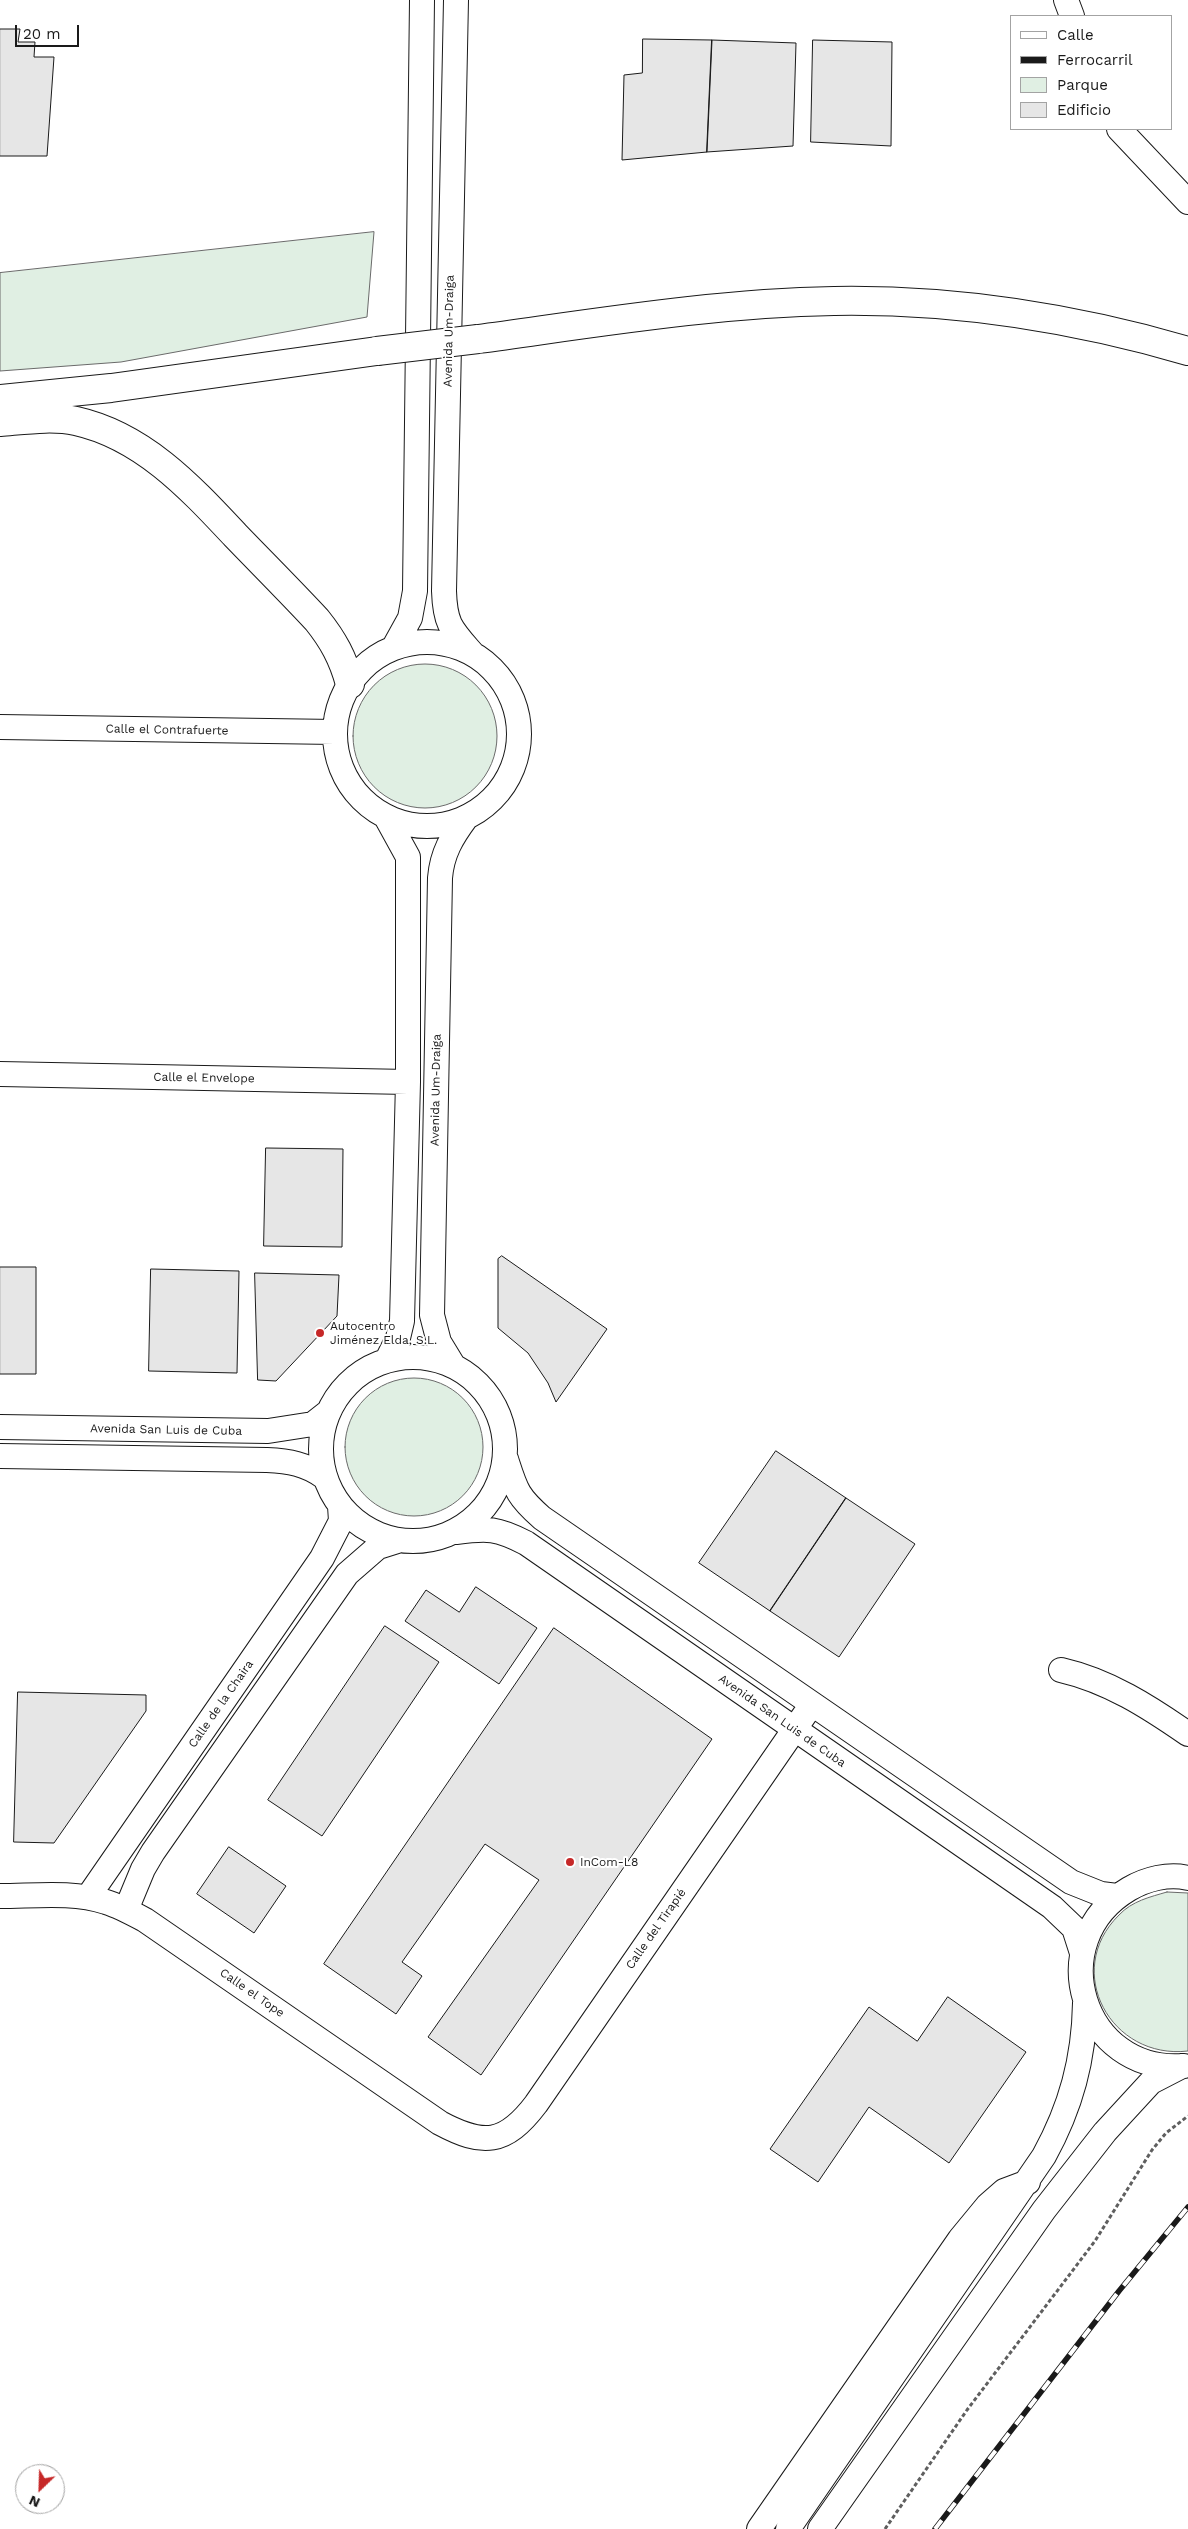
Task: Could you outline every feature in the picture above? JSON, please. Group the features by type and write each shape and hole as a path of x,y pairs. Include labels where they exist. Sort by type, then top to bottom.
{"main road":[{"path":"0,399 111,388 669,313 835,301 914,304 1023,315 1111,330 1188,351"},
{"path":"0,422 49,419 75,421 99,428 156,458 182,479 317,620 335,642 345,665 350,684"}],"street":[{"path":"394,647 410,618 415,591 422,0"},
{"name":"Avenida Um-Draiga","path":"456,0 444,591 445,615 453,632 472,653"},
{"path":"1066,0 1072,15"},
{"path":"1120,130 1188,202"},
{"path":"437,642 472,653 488,665 502,680 512,698 518,717 520,738 512,770 498,793 484,807 466,818 447,824 426,826 406,823 386,816 365,802 348,781 338,757 335,732 338,711 350,684 369,662 394,647 437,642"},
{"name":"Calle el Contrafuerte","path":"0,727 335,732"},
{"path":"386,816 408,857 408,1082 402,1321 398,1338 387,1360"},
{"name":"Avenida Um-Draiga","path":"453,1365 439,1342 432,1315 440,878 445,853 451,838 466,818"},
{"name":"Calle el Envelope","path":"0,1074 408,1082"},
{"path":"397,1541 365,1529 340,1506 324,1477 320,1456 321,1434 327,1413 342,1390 362,1372 387,1360 420,1357 453,1365 476,1381 494,1404 504,1431 506,1459 515,1487 523,1501 542,1518 1071,1882 1101,1894 1117,1896"},
{"name":"Avenida San Luis de Cuba","path":"0,1427 268,1431 313,1424 327,1413"},
{"path":"0,1456 289,1461 310,1467 324,1477"},
{"path":"126,1910 143,1869 153,1852 347,1574 378,1547 397,1541 427,1541 456,1532 481,1514 498,1488 506,1459"},
{"name":"Calle de la Chaira","path":"88,1897 322,1558 340,1521 340,1506"},
{"name":"Avenida San Luis de Cuba","path":"456,1532 483,1528 504,1532 526,1543 1052,1907 1074,1928 1082,1953"},
{"path":"1061,1670 1087,1676 1117,1690 1158,1713 1188,1734"},
{"name":"Calle del Tirapié","path":"488,2138 500,2136 513,2130 536,2104 812,1704"},
{"path":"1185,2066 1157,2065 1142,2060 1113,2043 1096,2025 1085,2003 1081,1986 1082,1953 1089,1931 1101,1912 1117,1896 1137,1884 1152,1880 1186,1877"},
{"name":"Calle el Tope","path":"0,1896 88,1897 126,1910 145,1920 440,2123 464,2136 475,2139 488,2138"},
{"path":"788,2529 1028,2182 1057,2133 1070,2101 1080,2068 1084,2038 1085,2003"},
{"path":"820,2529 1044,2210 1122,2112 1150,2082 1185,2066"},
{"path":"758,2529 960,2238 988,2205 1004,2191 1028,2182"}],"path":[{"path":"885,2529 967,2410 1094,2241 1152,2150 1166,2133 1188,2116"}],"green space":[{"path":"374,232 367,317 121,362 0,371 0,273"},
{"path":"425,664 452,670 465,676 476,685 485,696 491,709 497,736 491,763 485,776 476,787 465,796 452,802 425,808 398,802 385,796 374,787 365,776 359,763 353,736 359,709 365,696 374,685 385,676 398,670"},
{"path":"414,1378 440,1384 452,1390 462,1399 471,1409 477,1421 483,1447 477,1473 471,1485 462,1495 452,1504 440,1510 414,1516 388,1510 376,1504 366,1495 357,1485 351,1473 345,1447 351,1421 357,1409 366,1399 376,1390 388,1384"},
{"path":"1167,1892 1188,1893 1188,2051 1161,2050 1137,2041 1117,2027 1103,2007 1095,1985 1095,1961 1102,1937 1119,1915 1135,1903"}],"building":[{"path":"0,29 20,29 18,42 35,42 34,57 54,57 47,156 0,156"},
{"path":"643,39 712,40 707,152 622,160 624,75 642,73"},
{"path":"712,40 796,43 793,146 707,152"},
{"path":"813,40 892,42 891,146 811,142"},
{"path":"266,1148 343,1149 342,1247 264,1246"},
{"path":"502,1256 607,1329 556,1402 548,1383 528,1353 498,1328 498,1259"},
{"path":"0,1267 36,1267 36,1374 0,1374"},
{"path":"151,1269 239,1271 237,1373 149,1371"},
{"path":"255,1273 339,1275 337,1316 276,1381 258,1380"},
{"path":"776,1451 846,1498 770,1611 699,1563"},
{"path":"846,1498 915,1544 839,1657 770,1611"},
{"path":"476,1587 537,1628 499,1684 405,1621 426,1590 459,1612"},
{"path":"385,1626 439,1662 322,1836 268,1800"},
{"name":"InCom-L8","path":"554,1628 712,1739 481,2075 428,2037 539,1880 485,1844 402,1962 422,1976 396,2014 324,1964"},
{"path":"18,1692 146,1695 146,1711 54,1843 14,1842"},
{"path":"229,1847 286,1886 254,1933 197,1894"},
{"path":"948,1997 1026,2052 949,2163 869,2107 818,2182 770,2149 869,2007 917,2041"}],"railway":[{"path":"935,2529 1119,2291 1188,2207"}],"place":[{"name":"Autocentro Jiménez Elda, S.L.","path":"320,1333"},
{"name":"InCom-L8","path":"570,1862"}]}
